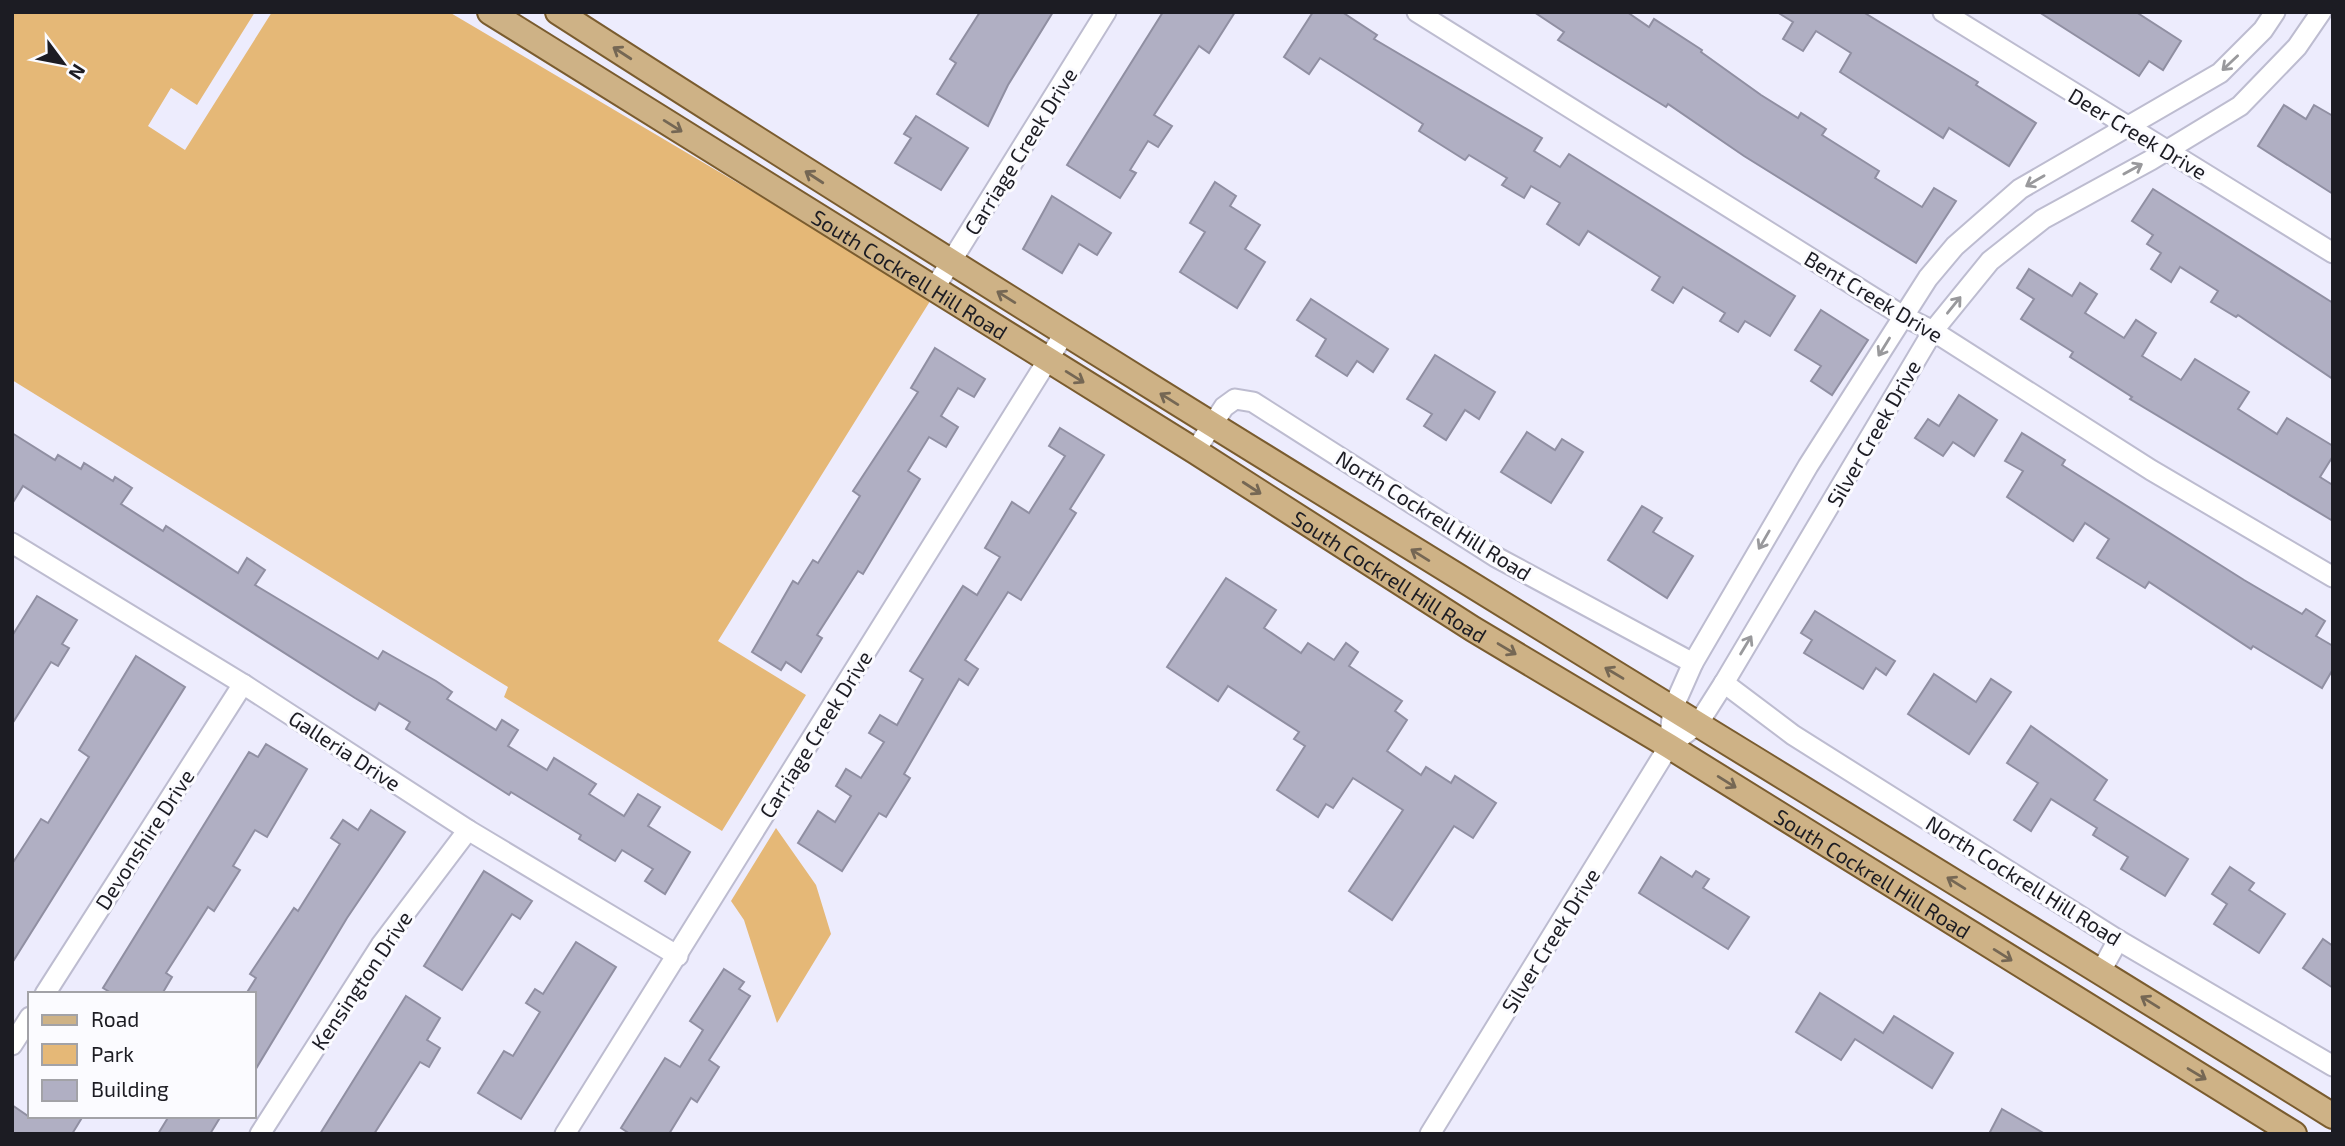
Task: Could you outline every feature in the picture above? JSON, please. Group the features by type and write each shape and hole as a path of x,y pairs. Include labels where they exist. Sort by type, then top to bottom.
{"main road":[{"name":"South Cockrell Hill Road","path":"490,12 1195,451 1473,629 1670,746 2294,1134"},
{"name":"South Cockrell Hill Road","path":"558,12 1064,334 2333,1116"}],"street":[{"name":"Carriage Creek Drive","path":"934,289 1106,12"},
{"name":"Bent Creek Drive","path":"1417,12 1903,316 1933,331 2151,470 2333,577"},
{"name":"Deer Creek Drive","path":"1943,12 2333,253"},
{"name":"Silver Creek Drive","path":"1670,746 1673,708 1693,663 1808,466 1928,278 1955,246 2020,189 2220,73 2263,30 2275,12"},
{"name":"Silver Creek Drive","path":"1430,1134 1670,746 1698,724 1724,683 1933,331 1990,261 2043,219 2240,106 2297,47 2321,12"},
{"name":"Carriage Creek Drive","path":"565,1134 1064,334"},
{"name":"North Cockrell Hill Road","path":"1195,451 1224,407 1236,399 1253,402 1496,557 1693,663"},
{"name":"Galleria Drive","path":"14,549 243,684 468,830 678,956"},
{"name":"North Cockrell Hill Road","path":"1724,683 1793,735 2118,940 2333,1066"},
{"name":"Devonshire Drive","path":"46,992 243,684"},
{"name":"Kensington Drive","path":"260,1134 381,945 468,830"},
{"path":"2101,971 2118,940"},
{"path":"12,1045 28,1020"}],"green space":[{"path":"12,12 255,12 197,105 171,88 148,126 185,150 272,12 449,12 932,298 718,641 806,695 722,831 504,697 508,687 12,380"},
{"path":"776,828 816,885 831,934 777,1023 744,920 731,901"}],"building":[{"path":"980,12 1053,12 1008,85 988,126 937,94 956,63 950,59"},
{"path":"1163,12 1235,12 1209,53 1199,46 1154,115 1172,126 1158,147 1148,141 1130,170 1136,173 1120,198 1067,165"},
{"path":"1313,12 1342,12 1377,35 1374,39 1542,138 1534,151 1560,167 1569,154 1795,296 1770,336 1745,321 1738,332 1720,321 1725,313 1683,287 1673,303 1652,290 1660,277 1588,231 1579,245 1547,224 1560,203 1531,186 1524,198 1502,185 1507,178 1469,155 1465,160 1419,131 1423,124 1320,58 1309,74 1284,57"},
{"path":"1534,12 1627,12 1649,27 1654,19 1702,50 1701,52 1761,95 1798,118 1801,113 1826,129 1822,135 1879,171 1875,178 1922,207 1934,188 1956,201 1916,263 1744,156 1668,104 1666,107 1558,40 1564,32"},
{"path":"1777,12 1863,12 1978,82 1976,85 2036,123 2009,166 1949,128 1943,138 1840,72 1851,53 1816,31 1803,51 1783,39 1793,22"},
{"path":"2039,12 2136,12 2181,41 2163,70 2149,61 2139,76"},
{"path":"2284,105 2306,119 2314,105 2333,116 2333,194 2258,146"},
{"path":"916,116 968,148 941,190 895,163 911,138 904,134"},
{"path":"1215,182 1236,196 1230,206 1260,225 1245,249 1265,262 1237,308 1180,272 1205,232 1190,223"},
{"path":"2153,189 2333,303 2333,379 2238,315 2236,317 2211,302 2218,291 2180,267 2171,282 2151,269 2161,253 2147,244 2153,235 2132,221"},
{"path":"1052,196 1111,233 1097,255 1079,244 1062,273 1023,249"},
{"path":"2029,269 2072,296 2080,283 2097,294 2085,313 2124,338 2136,320 2156,333 2142,356 2181,380 2195,359 2249,392 2238,409 2277,434 2287,418 2333,446 2333,456 2320,477 2331,484 2333,481 2333,521 2130,399 2132,397 2070,357 2073,352 2021,319 2034,299 2017,288"},
{"path":"1311,299 1388,349 1373,372 1357,361 1347,376 1316,356 1326,339 1297,320"},
{"path":"1821,310 1868,340 1832,395 1811,381 1821,366 1795,350"},
{"path":"935,348 985,379 974,397 958,388 941,416 958,427 946,447 929,437 908,471 920,479 863,574 858,571 817,635 822,638 801,672 786,662 781,670 752,652 793,581 798,584 813,560 818,563 860,496 853,491 918,392 911,388"},
{"path":"1435,355 1495,392 1479,419 1465,410 1446,440 1424,426 1432,414 1407,399"},
{"path":"1959,395 1997,420 1974,456 1953,442 1943,456 1915,438 1928,419 1939,426"},
{"path":"1060,428 1104,455 1070,509 1076,513 1021,600 1008,592 965,660 978,669 968,685 959,679 904,774 910,778 886,817 879,813 842,871 798,843 818,811 835,822 851,796 836,786 846,769 861,778 884,742 869,733 880,715 897,725 923,679 910,671 963,586 977,595 1000,557 985,548 1012,502 1029,513 1065,456 1049,446"},
{"path":"1527,432 1555,450 1562,439 1583,452 1551,503 1501,472"},
{"path":"12,433 55,460 58,455 81,469 84,463 113,481 115,477 132,488 121,504 163,531 166,526 238,573 247,558 265,570 255,585 378,659 383,651 436,681 452,692 447,699 496,730 502,720 518,730 508,746 547,770 554,758 596,784 589,794 624,816 638,794 660,807 648,826 690,852 665,894 645,881 653,869 622,850 615,861 579,839 581,835 511,792 509,795 406,729 410,722 379,703 375,710 355,698 23,486 12,504"},
{"path":"2022,433 2065,460 2062,465 2244,580 2302,614 2306,609 2325,621 2316,636 2333,646 2333,669 2322,688 2253,646 2251,649 2149,582 2145,588 2097,558 2109,539 2085,523 2073,541 2007,497 2023,471 2005,461"},
{"path":"1642,506 1662,518 1653,532 1693,556 1667,598 1608,560"},
{"path":"1226,578 1276,610 1264,628 1301,653 1308,643 1334,660 1346,643 1358,652 1349,666 1402,701 1395,711 1407,720 1387,751 1421,775 1426,767 1451,783 1455,776 1496,803 1473,838 1454,826 1392,920 1349,891 1403,810 1353,778 1333,808 1326,804 1318,817 1277,790 1305,746 1294,739 1299,732 1228,686 1218,701 1167,667"},
{"path":"37,596 77,620 62,644 69,648 58,666 51,662 12,724 12,636"},
{"path":"1815,611 1895,661 1886,675 1876,668 1863,689 1804,653 1812,640 1801,633"},
{"path":"136,656 185,687 12,963 12,864 41,819 48,823 89,757 79,750"},
{"path":"1934,674 1976,702 1991,679 2011,692 1969,754 1908,714"},
{"path":"2031,726 2107,780 2094,800 2188,859 2165,896 2121,869 2128,857 2093,835 2097,828 2051,799 2031,831 2014,820 2038,783 2007,763"},
{"path":"266,744 307,769 267,837 255,830 233,866 240,870 214,911 208,907 166,973 172,977 163,992 110,992 103,988 249,752 258,757"},
{"path":"371,810 405,832 347,918 256,1069 256,992 247,992 256,978 250,974 294,908 298,911 340,844 331,838 343,820 358,830"},
{"path":"1661,857 1692,877 1696,871 1709,879 1703,888 1749,917 1728,949 1639,893"},
{"path":"2230,867 2254,883 2249,890 2285,914 2259,953 2214,924 2227,904 2212,894"},
{"path":"484,871 532,901 520,919 512,914 462,990 424,966"},
{"path":"2323,939 2333,946 2333,988 2303,968"},
{"path":"576,942 616,967 521,1119 478,1093 504,1051 513,1056 540,1012 526,1003 535,989 543,994"},
{"path":"724,969 744,982 739,989 750,996 709,1060 719,1067 697,1102 691,1098 669,1134 630,1134 621,1128 665,1058 680,1067 703,1030 690,1021"},
{"path":"1820,993 1883,1033 1894,1016 1953,1053 1932,1088 1855,1039 1841,1060 1796,1032"},
{"path":"406,996 440,1018 427,1040 440,1048 429,1067 420,1062 374,1134 320,1134"},
{"path":"12,1105 28,1118 82,1118 72,1134 12,1134"},
{"path":"2002,1109 2045,1134 1989,1134"},
{"path":"168,1118 220,1118 210,1134 158,1134"}]}
